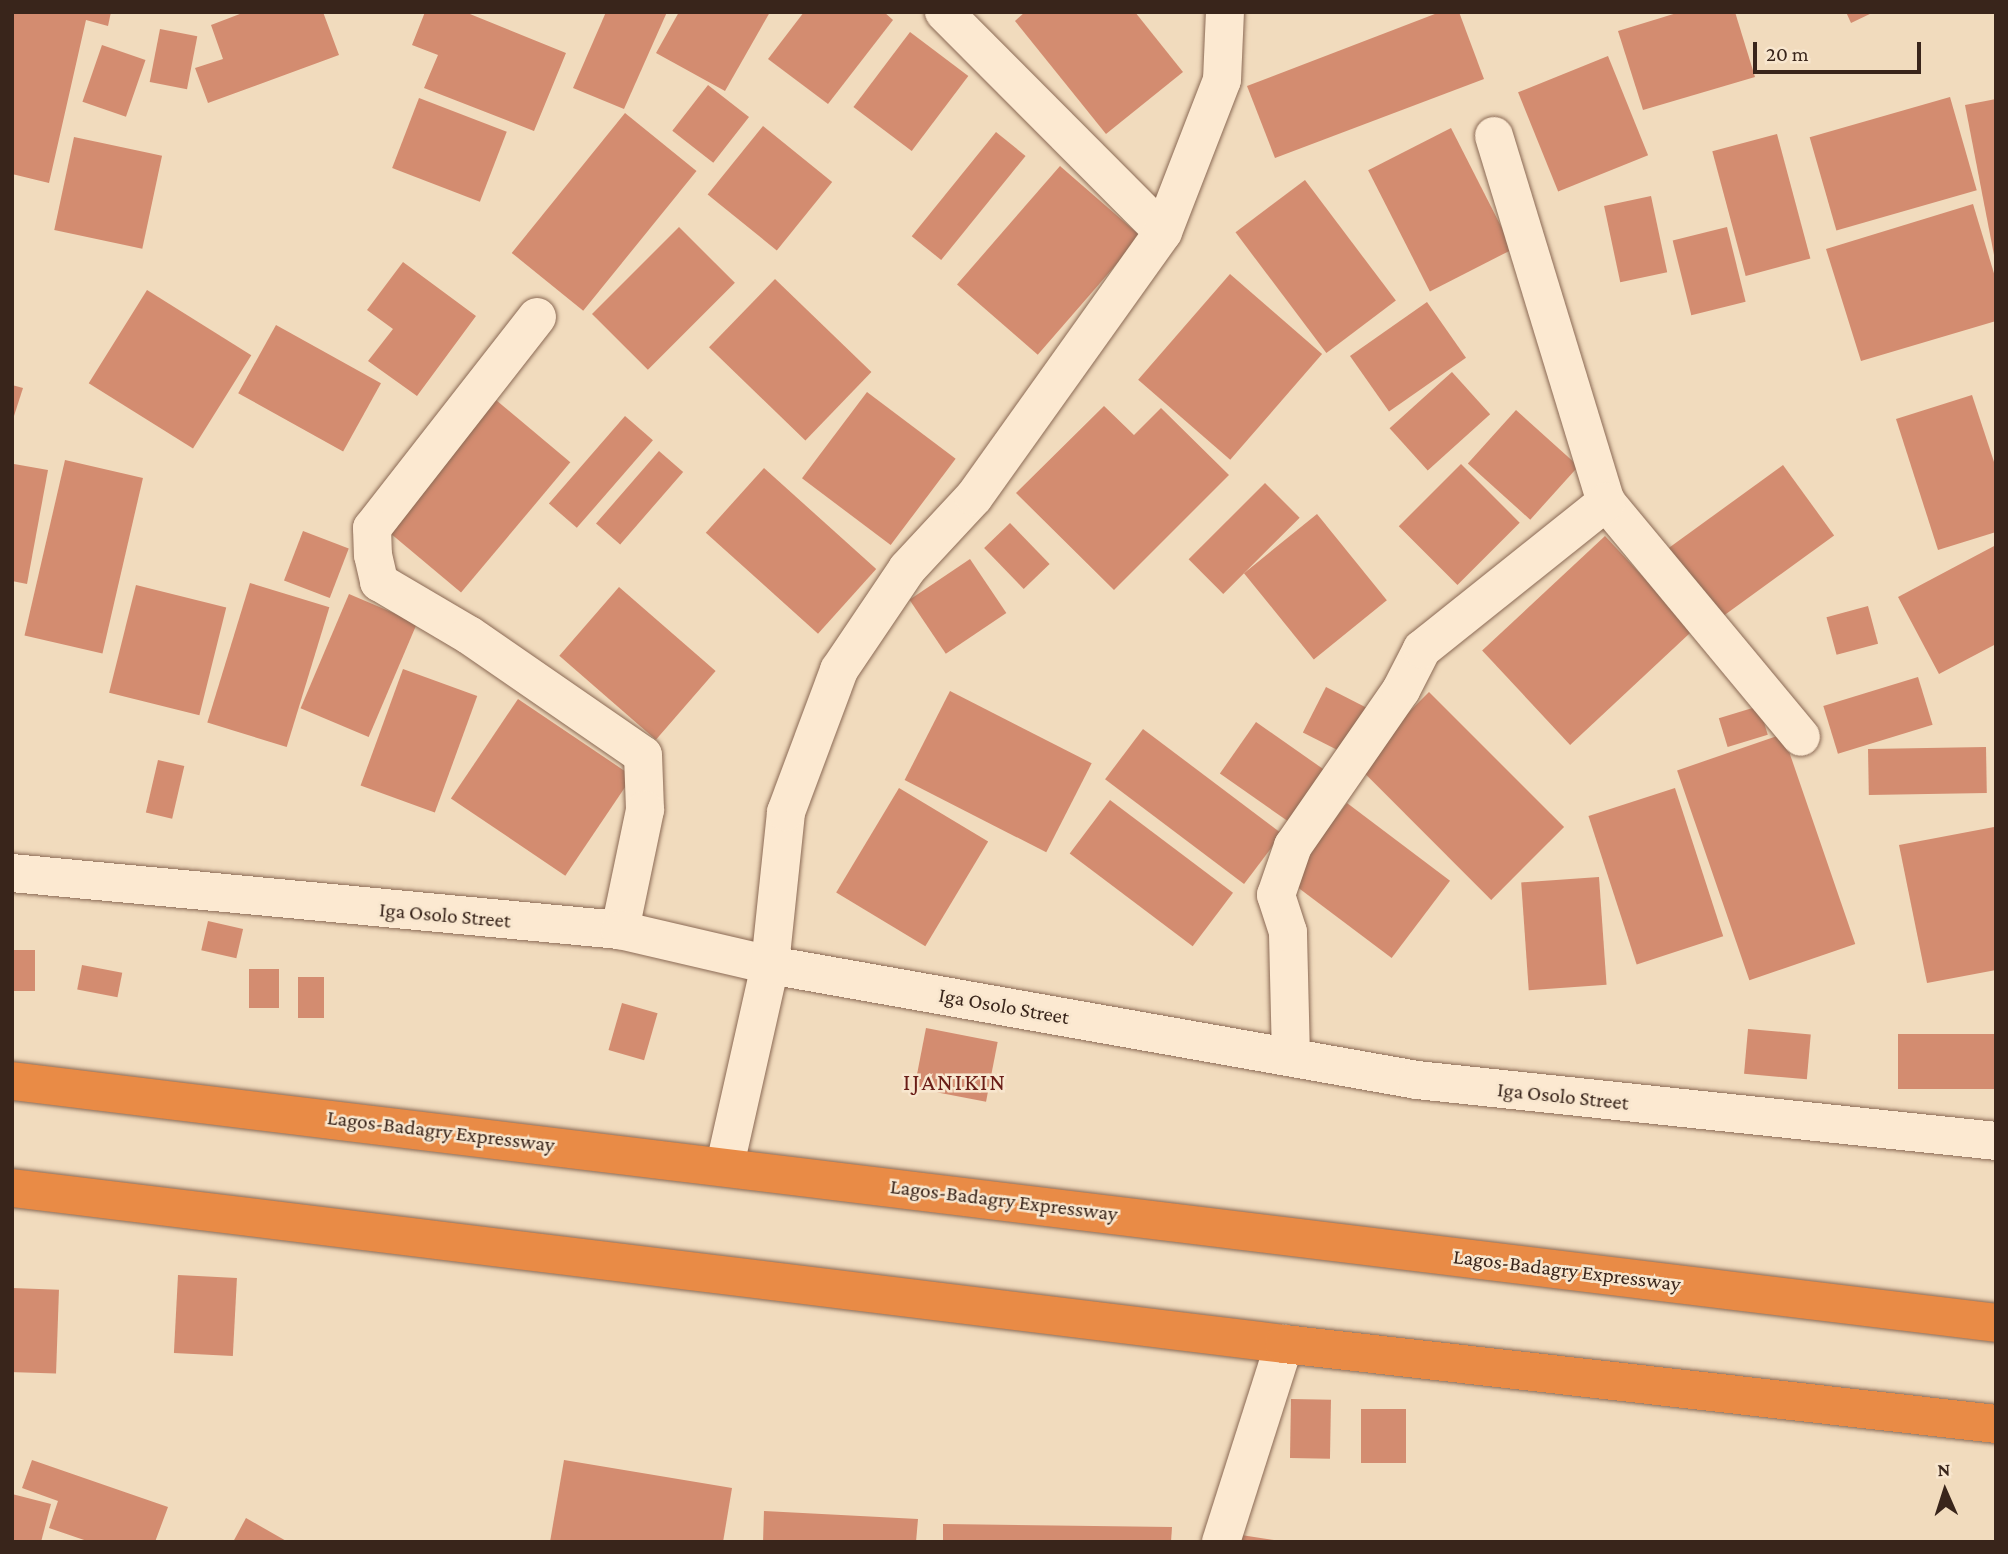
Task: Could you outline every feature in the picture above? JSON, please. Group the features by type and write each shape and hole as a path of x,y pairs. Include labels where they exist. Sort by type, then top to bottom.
{"highway":[{"name":"Lagos-Badagry Expressway","path":"12,1081 725,1165 1996,1323"},
{"path":"12,1188 1284,1344 1996,1424"}],"street":[{"path":"944,12 1163,232"},
{"path":"725,1165 770,965 786,812 839,670 907,569 974,497 1163,232 1222,79 1225,12"},
{"path":"1494,136 1530,267 1606,502 1801,737"},
{"path":"537,317 372,528 373,555 379,582 469,635 643,755 645,810 620,930"},
{"path":"1291,1057 1288,932 1276,895 1293,846 1401,690 1422,649 1606,502"},
{"name":"Iga Osolo Street","path":"12,873 620,930 770,965 1417,1080 1996,1142"},
{"path":"1221,1542 1284,1344"}],"building":[{"path":"12,12 111,12 108,26 86,20 49,183 12,174"},
{"path":"245,12 323,12 339,55 208,103 195,68 223,59 211,25"},
{"path":"425,12 465,12 566,53 534,131 424,88 438,55 412,45"},
{"path":"606,12 667,12 624,109 573,88"},
{"path":"679,12 770,12 725,91 656,53"},
{"path":"804,12 884,12 893,20 828,104 768,59"},
{"path":"1025,12 1135,12 1183,72 1106,134 1015,21"},
{"path":"1440,12 1459,12 1484,79 1275,158 1247,86"},
{"path":"1680,12 1735,12 1755,77 1643,110 1618,31"},
{"path":"1846,12 1874,12 1851,23"},
{"path":"160,29 197,36 187,89 150,82"},
{"path":"910,32 968,76 912,151 853,107"},
{"path":"102,45 145,60 126,117 82,102"},
{"path":"1608,56 1648,155 1558,192 1518,92"},
{"path":"708,85 749,117 713,163 672,131"},
{"path":"1950,97 1977,190 1836,230 1810,137"},
{"path":"419,98 507,132 480,202 392,168"},
{"path":"1996,99 1996,255 1994,255 1965,105"},
{"path":"625,113 696,171 583,311 512,253"},
{"path":"763,126 832,182 777,250 708,194"},
{"path":"1451,128 1513,249 1430,291 1368,170"},
{"path":"996,132 1026,156 941,260 912,236"},
{"path":"1777,134 1810,259 1746,276 1712,151"},
{"path":"74,137 162,156 142,249 54,230"},
{"path":"1060,166 1141,236 1038,355 957,284"},
{"path":"1305,180 1396,301 1326,353 1236,232"},
{"path":"1651,196 1667,272 1620,282 1604,206"},
{"path":"1973,204 1996,280 1996,321 1861,361 1826,249"},
{"path":"679,227 735,283 648,370 592,314"},
{"path":"1727,227 1746,302 1691,315 1673,241"},
{"path":"403,262 476,316 417,396 368,361 393,329 367,310"},
{"path":"1230,274 1322,354 1230,460 1138,380"},
{"path":"775,279 871,372 805,440 709,347"},
{"path":"147,290 251,355 193,448 89,383"},
{"path":"1427,302 1466,358 1389,412 1350,356"},
{"path":"276,325 381,383 343,451 238,393"},
{"path":"1452,372 1490,414 1428,471 1390,428"},
{"path":"12,385 23,388 13,419 12,419"},
{"path":"867,392 956,459 891,545 802,478"},
{"path":"1972,395 1996,468 1996,532 1938,550 1896,419"},
{"path":"496,400 570,462 461,593 387,530"},
{"path":"1104,406 1134,435 1161,408 1229,475 1114,590 1016,493"},
{"path":"1516,410 1578,466 1530,520 1468,464"},
{"path":"625,416 653,440 577,528 549,504"},
{"path":"659,451 683,472 620,544 596,523"},
{"path":"65,460 143,478 102,653 25,635"},
{"path":"14,464 48,470 27,584 12,581"},
{"path":"1461,464 1520,523 1457,585 1399,526"},
{"path":"1783,465 1834,535 1718,619 1667,549"},
{"path":"764,468 876,569 818,634 706,533"},
{"path":"1265,483 1300,518 1223,594 1189,559"},
{"path":"1317,514 1387,600 1314,659 1244,573"},
{"path":"1010,523 1050,564 1024,589 984,548"},
{"path":"303,531 349,549 330,598 284,580"},
{"path":"1605,536 1693,630 1570,745 1482,651"},
{"path":"1996,545 1996,644 1939,674 1898,597"},
{"path":"970,559 1006,613 946,654 909,600"},
{"path":"250,583 329,607 287,747 207,723"},
{"path":"136,585 226,607 199,715 109,693"},
{"path":"619,587 716,671 656,740 559,656"},
{"path":"349,594 417,623 369,737 301,708"},
{"path":"1868,606 1878,644 1837,655 1826,617"},
{"path":"403,669 477,696 435,813 361,786"},
{"path":"1918,677 1933,725 1838,754 1823,706"},
{"path":"1326,687 1371,710 1348,756 1303,732"},
{"path":"950,691 1092,763 1046,852 905,780"},
{"path":"1429,692 1564,827 1491,900 1356,765"},
{"path":"518,699 632,776 565,876 451,798"},
{"path":"1759,706 1768,735 1728,747 1719,718"},
{"path":"1256,722 1328,772 1292,824 1220,774"},
{"path":"1143,729 1282,834 1244,884 1105,779"},
{"path":"1783,734 1855,944 1749,980 1677,770"},
{"path":"1986,747 1987,793 1869,795 1868,749"},
{"path":"158,760 184,766 172,819 146,813"},
{"path":"899,788 988,842 925,946 836,893"},
{"path":"1675,788 1723,936 1637,964 1588,816"},
{"path":"1110,800 1233,893 1193,946 1070,854"},
{"path":"1347,803 1450,881 1392,958 1289,880"},
{"path":"1994,827 1996,970 1927,983 1899,845"},
{"path":"1599,877 1607,985 1529,990 1521,882"},
{"path":"208,921 243,929 236,958 201,950"},
{"path":"12,950 35,950 35,991 12,991"},
{"path":"82,965 122,973 117,997 77,990"},
{"path":"249,969 279,969 279,1008 249,1008"},
{"path":"298,977 324,977 324,1018 298,1018"},
{"path":"622,1003 658,1013 644,1060 608,1050"},
{"path":"926,1028 998,1042 986,1102 914,1088"},
{"path":"1748,1029 1811,1034 1807,1079 1744,1074"},
{"path":"1898,1034 1996,1034 1996,1089 1898,1089"},
{"path":"178,1275 237,1278 233,1356 174,1353"},
{"path":"12,1288 59,1290 56,1374 12,1372"},
{"path":"1291,1399 1331,1400 1330,1459 1290,1458"},
{"path":"1361,1409 1406,1409 1406,1463 1361,1463"},
{"path":"32,1460 168,1507 155,1542 90,1542 49,1528 58,1501 22,1488"},
{"path":"564,1460 732,1488 723,1542 550,1542"},
{"path":"12,1494 51,1504 41,1542 12,1542"},
{"path":"764,1511 918,1519 916,1542 763,1542"},
{"path":"246,1518 288,1542 233,1542"},
{"path":"943,1524 1172,1527 1171,1542 943,1542"},
{"path":"1228,1533 1274,1540 1274,1542 1226,1542"}],"district":[{"name":"IJANIKIN","path":"955,1082"}]}
